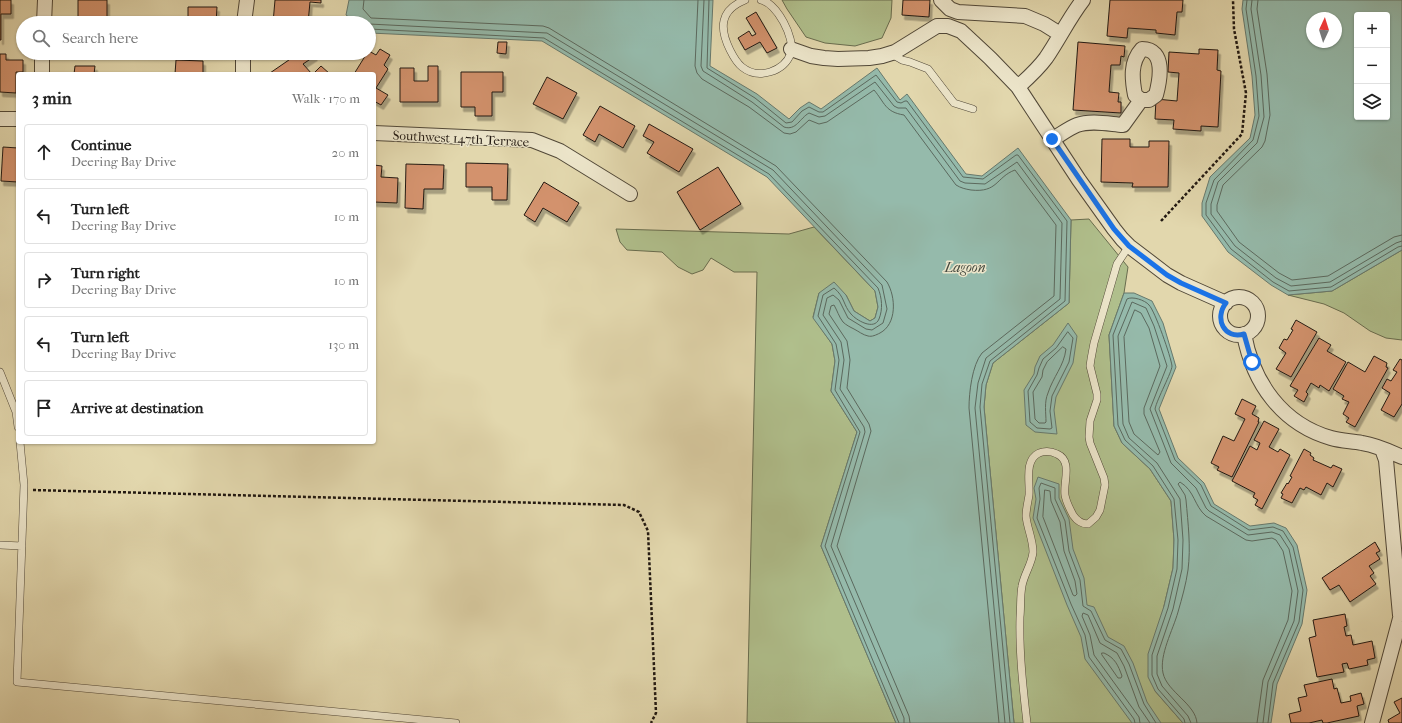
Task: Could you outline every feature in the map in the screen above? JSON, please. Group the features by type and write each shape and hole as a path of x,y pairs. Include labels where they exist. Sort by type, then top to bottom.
{"street":[{"path":"45,16 46,0"},
{"path":"245,16 247,0"},
{"path":"941,0 950,10 958,12 1025,16 1044,24 1060,34"},
{"path":"1018,87 1039,67 1046,58 1083,0"},
{"path":"791,49 811,56 838,59 869,58 882,56 905,46 937,26 948,26 961,30 1018,87 1110,225 1129,246 1167,275 1181,283 1226,303"},
{"path":"42,60 42,72"},
{"path":"243,60 243,72"},
{"path":"1052,139 1081,124 1093,123 1124,125 1141,100"},
{"path":"0,118 16,119"},
{"name":"Southwest 147th Terrace","path":"376,133 532,140 560,151 630,194"},
{"path":"1237,298 1243,298 1254,305 1258,318 1252,329 1244,334 1235,335 1230,333 1222,324 1220,313 1226,303 1237,298"},
{"path":"1244,334 1258,378 1268,394 1279,407 1291,417 1317,433 1331,438 1372,445 1402,457"},
{"path":"1372,723 1401,613 1386,460 1382,450"}],"lane":[{"path":"745,0 737,3 726,14 723,22 725,40 742,68 748,71 773,72 783,65 789,57 791,49 788,31 777,12 772,5 761,0"},
{"path":"890,53 902,60 928,69 954,103 973,109"},
{"path":"1027,723 1021,659 1020,623 1022,586 1031,562 1032,553 1032,537 1026,515 1029,496 1031,459 1041,452 1055,453 1060,456 1066,465 1066,496 1075,518 1080,522 1088,524 1096,517 1102,502 1105,485 1104,478 1089,436 1090,421 1097,400 1097,394 1090,366 1094,343 1117,264 1129,246"},
{"path":"0,372 16,412"},
{"path":"20,444 24,490 18,682 456,723"},
{"path":"0,545 22,546"}],"path":[{"path":"1161,221 1242,134 1246,93 1234,30 1233,0"},
{"path":"24,490 624,505 639,512 648,532 656,713 650,723"}],"green space":[{"path":"782,0 892,0 891,18 882,38 855,46 825,43 806,37"},
{"path":"1089,219 1128,267 1124,293 1109,335 1114,426 1122,443 1150,469 1171,501 1174,540 1173,568 1164,606 1155,691 1183,723 1014,723 984,407 986,385 993,363 1069,303 1071,220"},
{"path":"814,227 875,291 878,307 875,318 870,321 854,311 846,295 819,293 813,317 832,344 835,361 831,391 857,432 821,546 896,723 747,723 757,272 734,272 711,258 703,270 692,274 678,267 662,252 627,250 620,242 616,229 789,234"},
{"path":"1402,250 1402,340 1386,338 1370,331 1344,313 1324,304 1288,295 1332,291"}],"water":[{"name":"Lagoon","path":"349,0 713,0 710,66 757,94 789,119 800,108 809,102 821,109 877,68 900,100 907,94 966,174 982,176 1018,148 1071,220 1069,303 993,363 986,385 984,407 1014,723 896,723 821,546 857,432 831,391 835,361 832,344 813,318 819,293 834,282 846,295 854,311 870,321 875,318 878,307 875,291 767,177 542,41 376,33 376,16 346,15"},
{"path":"1243,0 1402,0 1402,250 1332,291 1288,295 1271,285 1228,252 1202,216 1202,203 1210,177 1250,138 1255,115 1252,76 1242,9"},
{"path":"1124,293 1134,293 1152,301 1163,323 1176,367 1159,409 1178,458 1204,483 1214,504 1250,526 1274,523 1286,528 1297,545 1307,590 1302,624 1277,684 1271,723 1183,723 1155,691 1148,677 1148,654 1164,606 1173,568 1174,540 1171,501 1150,469 1122,443 1114,426 1109,335"},
{"path":"1068,323 1077,336 1073,363 1056,397 1054,410 1057,434 1035,432 1026,425 1024,390 1034,374 1035,367 1040,356 1053,345"},
{"path":"1038,477 1059,484 1059,498 1069,519 1073,549 1084,578 1087,605 1094,607 1108,637 1124,646 1133,663 1147,702 1161,723 1132,723 1085,659 1081,637 1033,518 1036,499 1034,488"}],"building":[{"path":"0,0 11,0 11,14 1,14 1,40 0,40"},
{"path":"78,0 107,0 107,16 78,16"},
{"path":"275,0 321,0 321,3 310,2 309,16 274,16"},
{"path":"903,0 930,0 929,17 902,15"},
{"path":"1110,0 1183,0 1182,12 1177,12 1175,35 1156,33 1156,30 1128,28 1127,38 1107,36"},
{"path":"188,7 217,7 216,16 188,16"},
{"path":"756,12 777,48 767,53 760,42 745,50 738,38 749,31 752,36 756,34 746,18"},
{"path":"498,42 507,42 506,54 497,53"},
{"path":"1078,42 1125,46 1124,57 1121,56 1120,65 1111,65 1109,92 1119,93 1118,102 1121,102 1121,113 1073,110"},
{"path":"380,49 390,55 384,65 388,69 376,88 376,72 355,72 363,60 376,60 376,55"},
{"path":"1199,49 1218,50 1217,70 1221,71 1218,127 1201,126 1201,131 1173,129 1174,120 1155,119 1156,99 1177,101 1179,73 1168,72 1169,52 1199,54"},
{"path":"0,54 6,54 6,60 23,60 23,72 16,72 16,93 0,92"},
{"path":"176,60 203,61 203,72 175,72"},
{"path":"289,60 309,60 303,64 310,72 271,72"},
{"path":"75,66 95,66 94,72 74,72"},
{"path":"321,66 328,72 315,72"},
{"path":"428,66 438,66 438,102 400,102 400,68 414,68 414,81 428,81"},
{"path":"461,72 503,72 503,92 492,92 492,116 475,116 475,107 461,107"},
{"path":"547,77 577,93 563,119 533,104"},
{"path":"376,88 388,95 381,105 376,102"},
{"path":"600,106 635,126 623,148 599,134 595,142 583,135"},
{"path":"649,124 693,149 679,172 647,153 654,142 643,136"},
{"path":"1102,139 1130,139 1130,147 1149,147 1149,141 1169,141 1168,187 1132,187 1133,183 1101,182"},
{"path":"3,147 16,148 16,182 1,181"},
{"path":"466,163 508,164 507,200 492,200 492,187 466,187"},
{"path":"406,164 444,165 443,189 424,189 423,209 405,208"},
{"path":"376,165 382,166 381,177 398,178 397,203 376,202"},
{"path":"718,167 741,204 700,230 677,192"},
{"path":"544,182 579,203 567,222 543,208 535,222 524,215"},
{"path":"1296,320 1317,332 1291,377 1276,369 1286,353 1279,348 1284,339 1287,340 1293,330 1291,329"},
{"path":"1319,338 1331,345 1327,351 1346,362 1329,391 1320,385 1319,388 1311,383 1306,392 1308,394 1304,402 1294,396 1298,390 1290,386"},
{"path":"1374,356 1387,363 1386,367 1388,368 1355,427 1346,422 1349,418 1343,414 1349,402 1342,399 1344,396 1333,389 1348,362 1365,372"},
{"path":"1400,359 1402,360 1402,404 1394,417 1381,410 1390,393 1382,388 1387,379 1391,381 1397,372 1393,370"},
{"path":"1242,399 1256,406 1252,414 1259,418 1259,422 1232,477 1217,470 1219,467 1211,463 1223,436 1234,441 1245,419 1235,414"},
{"path":"1264,421 1279,429 1269,447 1278,452 1280,449 1290,455 1262,509 1255,505 1258,500 1253,497 1255,493 1232,481 1250,446 1257,450 1260,443 1254,440"},
{"path":"1304,449 1311,453 1310,455 1314,458 1313,460 1331,468 1333,465 1342,469 1333,487 1327,483 1321,495 1306,487 1304,490 1300,488 1292,503 1281,498 1283,494 1281,493 1292,477 1290,476"},
{"path":"1375,542 1380,551 1376,553 1380,559 1369,566 1374,573 1370,576 1376,584 1350,602 1339,585 1330,590 1322,578"},
{"path":"1345,614 1347,626 1344,627 1346,636 1351,635 1353,645 1372,641 1375,658 1367,660 1368,665 1349,669 1347,663 1342,664 1344,672 1317,677 1309,638 1316,636 1313,620"},
{"path":"1332,679 1334,689 1337,688 1341,703 1351,701 1350,696 1361,693 1364,704 1357,706 1359,716 1327,723 1323,723 1322,720 1309,723 1291,723 1289,714 1301,711 1298,698 1307,696 1304,685"},
{"path":"1402,698 1402,723 1389,723 1388,720 1400,713 1394,702"}],"route":[{"path":"1052,139 1114,229 1129,246 1167,275 1181,283 1226,303 1222,307 1220,313 1222,324 1230,333 1235,335 1244,334 1252,362"}]}
